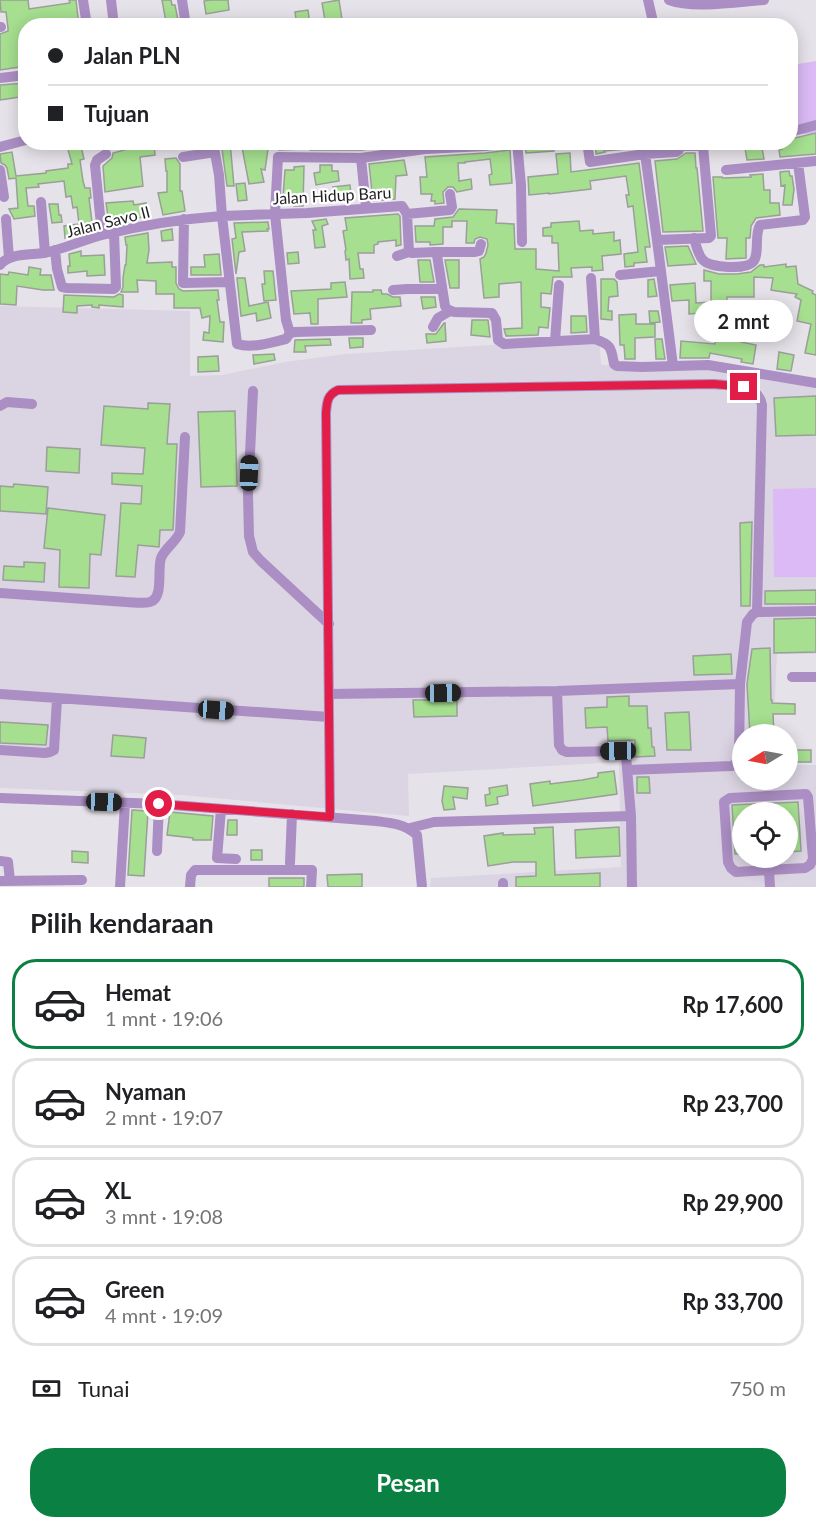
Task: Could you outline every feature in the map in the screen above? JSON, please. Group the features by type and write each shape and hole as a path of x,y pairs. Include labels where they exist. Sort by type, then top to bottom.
{"street":[{"path":"83,0 86,18"},
{"path":"111,0 113,18"},
{"path":"182,0 185,18"},
{"path":"648,0 652,18"},
{"path":"669,0 679,4 764,0"},
{"path":"0,78 18,76"},
{"path":"798,130 816,125"},
{"path":"0,147 18,142"},
{"path":"183,157 205,150"},
{"path":"215,150 237,344 286,339 290,333 295,332 371,330"},
{"path":"290,333 286,320 275,214 278,157 361,158 418,150"},
{"path":"516,150 521,185 522,242"},
{"path":"588,150 590,162 676,152 677,150"},
{"path":"657,240 709,238 711,234 702,150"},
{"path":"102,235 95,165 97,160 106,154"},
{"path":"645,154 673,366"},
{"path":"361,158 366,208"},
{"path":"726,170 816,161"},
{"path":"694,238 700,258 709,264 746,266 752,263 755,257 758,226 803,220 805,217 798,163"},
{"path":"1,173 4,197"},
{"path":"407,214 450,210 452,207 450,194"},
{"path":"41,202 50,251 62,287 114,289 117,287 114,233"},
{"name":"Jalan Hidup Baru","path":"222,218 402,206 407,214 409,252"},
{"name":"Jalan Savo II","path":"5,261 134,227 184,219 222,218"},
{"path":"5,261 6,219"},
{"path":"184,219 183,283 229,282"},
{"path":"398,256 409,252 475,252 479,251 481,244"},
{"path":"435,252 438,257 445,306 450,311"},
{"path":"620,275 661,271"},
{"path":"591,278 595,339"},
{"path":"555,341 559,285"},
{"path":"393,290 442,288"},
{"path":"433,327 438,318 450,311 492,313 496,320 498,340 504,344 595,339 610,347 615,366 715,365 816,383"},
{"path":"330,817 326,413 331,393 338,390 714,384 752,390 757,393 762,405 757,612"},
{"path":"253,391 248,495 251,545 261,561 329,624"},
{"path":"0,406 7,402 32,404"},
{"path":"0,593 152,602 158,593 160,561 180,532 185,437"},
{"path":"628,770 732,766 736,763 739,757 740,684 747,622 757,612 816,611"},
{"path":"792,677 816,677"},
{"path":"329,694 557,691 740,684"},
{"path":"557,691 559,745 562,750 567,752 624,752 626,756 631,816 632,887"},
{"path":"0,694 329,717"},
{"path":"0,750 45,753 54,750 57,699"},
{"path":"806,794 813,859 805,868 769,870 735,872 731,868 728,862 724,802 730,798 806,794"},
{"path":"0,798 159,804 402,825 410,828 417,835 422,887"},
{"path":"120,887 124,803"},
{"path":"157,851 159,804"},
{"path":"221,809 217,858 236,859"},
{"path":"290,863 292,814"},
{"path":"410,828 434,822 631,816"},
{"path":"0,861 8,862 5,880 82,880"},
{"path":"190,887 191,875 195,870 216,869 312,870 311,887"},
{"path":"769,870 770,887"}],"shaded area":[{"path":"816,61 816,134 798,134 798,64"},
{"path":"0,306 190,311 190,376 222,375 285,362 346,354 587,339 600,346 601,365 731,369 816,384 816,654 777,654 774,724 732,724 732,790 798,790 798,765 816,765 816,887 430,887 431,878 621,867 619,762 408,774 409,816 182,795 0,788"},
{"path":"816,488 816,577 774,577 773,489"}],"building":[{"path":"0,0 28,0 29,9 70,3 69,0 76,0 78,18 18,18 18,67 0,70 0,34 8,31 6,12 1,12"},
{"path":"162,0 171,0 172,5 175,5 178,18 165,18"},
{"path":"228,0 229,10 206,14 204,1"},
{"path":"339,0 342,18 325,18 322,3"},
{"path":"308,10 309,18 296,18 295,12"},
{"path":"18,84 18,97 0,100 0,85"},
{"path":"816,133 816,154 780,157 779,150 798,150 798,137"},
{"path":"68,150 82,150 84,159 80,160 85,188 90,188 93,230 65,238 64,226 79,224 77,207 73,208 71,196 66,197 64,181 26,188 28,206 34,206 35,216 14,219 9,209 18,208 16,178 9,179 7,168 1,163 0,154 12,152 16,176 46,173 46,171 68,168 68,164 72,164"},
{"path":"124,150 155,150 155,155 140,157 143,186 105,192 103,166 112,158 113,153"},
{"path":"222,150 231,150 234,186 227,186"},
{"path":"243,150 268,150 265,170 261,169 264,182 249,184"},
{"path":"510,150 512,183 490,185 489,175 492,174 490,159 465,162 458,163 459,181 471,179 472,189 457,192 453,187 448,187 443,192 444,203 435,204 435,201 431,201 432,194 421,194 420,177 427,177 425,157"},
{"path":"526,150 554,151 526,153"},
{"path":"596,150 615,150 604,151 596,154"},
{"path":"745,150 762,150 764,159 747,160"},
{"path":"570,153 571,172 639,163 650,247 645,247 647,262 634,263 634,266 625,267 624,254 638,252 633,206 628,207 626,195 629,195 626,176 590,181 591,189 529,195 528,177 558,174 556,154"},
{"path":"686,153 695,153 703,231 663,232 655,161 677,159"},
{"path":"176,158 180,164 180,191 182,191 185,211 163,215 158,193 167,192 165,159"},
{"path":"404,160 407,175 396,176 395,199 373,201 369,164"},
{"path":"320,165 332,165 332,171 338,171 339,181 316,185 314,173 320,172"},
{"path":"304,166 303,206 294,206 295,195 283,196 285,170 294,170 294,167"},
{"path":"789,171 794,189 792,205 783,205 785,185 781,186 780,172"},
{"path":"763,174 764,190 770,190 770,203 779,203 780,215 756,218 751,226 750,238 746,238 746,258 726,259 727,238 718,238 713,177 751,177 750,175"},
{"path":"245,183 247,200 238,201 236,184"},
{"path":"350,185 351,194 334,196 333,187"},
{"path":"133,201 134,205 146,203 147,217 135,218 135,220 122,223 109,223 106,203"},
{"path":"49,204 58,204 62,222 52,223"},
{"path":"459,209 497,210 496,223 514,224 515,249 536,249 536,269 559,271 558,243 552,243 552,236 543,236 543,228 551,227 551,223 579,221 580,231 593,230 593,234 614,232 614,241 620,240 621,254 602,256 603,270 592,271 592,267 571,268 572,277 553,277 551,294 541,293 541,307 550,308 548,328 539,327 538,335 506,336 504,329 522,328 521,282 499,284 499,297 484,298 480,259 486,253 487,239 480,237 475,239 474,243 466,243 467,221 452,221 452,227 443,227 443,244 430,245 430,242 416,242 415,226 434,226 435,219 453,217"},
{"path":"398,214 401,245 396,246 396,240 378,242 374,245 374,253 358,253 364,278 350,279 349,259 346,260 343,231 347,230 345,218"},
{"path":"326,219 328,224 322,226 325,247 315,248 313,230 316,230 312,221"},
{"path":"268,222 268,231 242,232 245,251 239,252 236,274 232,239 236,238 234,223"},
{"path":"172,229 173,240 162,241 161,231"},
{"path":"148,233 147,263 172,262 172,267 176,267 176,283 183,291 218,290 220,322 224,322 223,342 203,340 204,332 209,333 210,316 202,318 200,308 174,308 174,294 156,294 156,281 137,280 138,292 121,292 126,265 125,237"},
{"path":"688,246 696,264 668,266 665,247"},
{"path":"81,251 81,256 104,255 105,275 87,276 87,271 68,273 69,254"},
{"path":"298,252 299,263 288,264 287,253"},
{"path":"219,254 221,275 191,275 191,267 205,267 204,255"},
{"path":"418,260 430,260 434,282 420,282"},
{"path":"445,260 459,260 459,288 450,288"},
{"path":"786,264 786,267 796,266 798,284 813,291 812,293 816,295 816,355 805,353 811,324 797,321 801,300 795,297 797,294 771,290 773,278 754,277 754,297 727,297 726,334 742,337 741,342 756,345 753,364 741,362 742,359 710,353 709,358 680,358 681,341 715,344 716,319 714,319 714,312 689,314 689,300 672,301 670,285 695,283 696,303 711,302 711,281 704,281 704,270 719,274 737,274 751,272 760,265 764,267"},
{"path":"29,267 41,269 40,275 51,275 54,290 17,286 16,305 0,304 0,274 8,275 9,272 28,275"},
{"path":"264,271 273,271 276,300 264,301 262,284 265,284"},
{"path":"237,278 245,278 249,306 268,302 271,318 257,321 256,313 241,316"},
{"path":"601,279 614,279 617,282 618,296 609,297 608,311 612,311 612,320 601,319"},
{"path":"654,279 657,296 648,297 648,280"},
{"path":"345,282 347,297 318,299 318,324 311,324 310,313 294,314 291,291 331,289 331,283"},
{"path":"373,290 381,290 382,294 400,297 401,306 370,309 371,319 362,320 362,323 351,323 352,292 373,292"},
{"path":"119,294 123,295 123,307 77,306 77,313 63,312 64,295 114,297"},
{"path":"421,297 435,297 436,307 423,309"},
{"path":"754,301 765,302 764,322 753,321"},
{"path":"649,311 658,311 660,322 650,323"},
{"path":"636,314 636,324 655,324 655,337 635,338 635,359 625,359 624,345 620,345 619,315"},
{"path":"571,316 586,316 587,332 571,333"},
{"path":"472,320 488,320 490,337 471,335"},
{"path":"444,323 446,341 427,343 426,334 436,334"},
{"path":"762,325 777,326 776,340 761,339"},
{"path":"349,338 363,338 363,347 350,348"},
{"path":"330,339 331,345 305,346 306,352 294,352 295,340"},
{"path":"655,339 662,339 665,359 656,359"},
{"path":"779,352 794,355 791,371 777,369"},
{"path":"274,354 275,360 254,364 253,355"},
{"path":"218,356 219,371 198,372 198,357"},
{"path":"816,396 816,435 776,436 774,398"},
{"path":"148,403 170,404 167,444 177,444 173,530 160,530 159,547 138,545 135,577 116,576 121,503 141,504 142,486 112,484 112,473 143,474 145,448 101,445 104,406 148,409"},
{"path":"235,411 237,486 201,487 198,412"},
{"path":"47,447 80,449 79,473 46,471"},
{"path":"14,484 48,487 46,514 0,511 0,486 13,487"},
{"path":"48,508 105,515 101,555 90,554 89,588 59,587 60,550 44,548"},
{"path":"752,522 750,606 741,606 740,523"},
{"path":"24,562 45,563 44,582 3,580 4,566 24,567"},
{"path":"816,590 816,604 765,604 765,591"},
{"path":"816,618 816,652 774,653 774,619"},
{"path":"770,648 772,703 795,704 795,714 773,714 773,724 749,724 747,684 752,649"},
{"path":"731,654 732,674 694,675 693,656"},
{"path":"629,696 629,706 647,706 648,728 651,728 655,756 635,757 635,740 608,741 607,727 586,728 585,708 607,707 607,697"},
{"path":"413,700 457,700 457,716 414,717"},
{"path":"689,712 691,750 667,750 665,713"},
{"path":"0,722 48,725 46,745 0,743"},
{"path":"113,735 146,738 144,758 111,756"},
{"path":"798,750 811,750 811,762 798,762"},
{"path":"614,771 617,794 533,806 530,784 582,780 598,777 598,773"},
{"path":"637,777 649,777 650,793 637,793"},
{"path":"507,785 508,795 497,797 498,804 486,806 485,795 490,794 489,788"},
{"path":"444,786 468,788 467,799 453,797 455,809 444,810 442,801"},
{"path":"798,802 801,851 798,851"},
{"path":"132,810 148,811 144,876 128,875"},
{"path":"170,812 213,816 211,840 193,840 193,838 167,835"},
{"path":"228,820 237,820 237,835 227,835"},
{"path":"553,827 555,875 600,873 600,887 516,887 516,877 536,876 536,862 513,862 488,866 484,836 503,833 503,835 535,834 534,828"},
{"path":"619,827 620,856 576,858 575,830"},
{"path":"251,850 262,850 262,860 251,860"},
{"path":"72,851 88,852 88,863 72,862"},
{"path":"362,874 362,887 328,887 327,875"},
{"path":"269,878 304,878 304,887 269,887"}],"route":[{"path":"159,804 330,817 326,413 331,393 338,390 714,384 744,387"}]}
